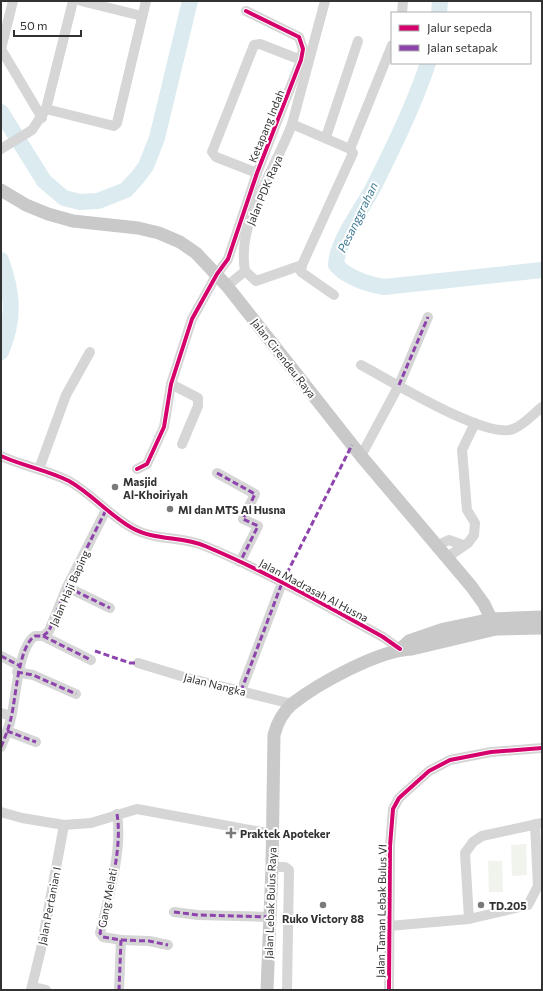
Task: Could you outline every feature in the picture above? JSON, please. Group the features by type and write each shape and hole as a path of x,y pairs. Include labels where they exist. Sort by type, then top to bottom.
{"main road":[{"name":"Jalan Cirendeu Raya","path":"1,190 26,205 48,214 73,221 130,227 158,233 180,242 196,253 227,286 361,456 471,586 494,624"},
{"name":"Jalan Lebak Bulus Raya","path":"267,990 271,917 274,735 277,723 292,704 347,671 381,656 400,650 412,649 494,624 542,617"},
{"name":"Jalan Lebak Bulus Raya","path":"494,624 542,628"}],"street":[{"path":"13,1 1,49 44,113 114,126 117,124 146,1"},
{"path":"1,149 27,134 44,113 73,1"},
{"path":"81,1 142,16"},
{"name":"Jalan PDK Raya","path":"245,271 243,258 247,228 292,124 325,1"},
{"path":"402,12 403,1"},
{"name":"Ketapang Indah","path":"137,470 146,464 164,427 171,384 192,319 217,274 228,259 256,173 301,60 303,49 299,37 246,11"},
{"path":"326,137 358,41"},
{"name":"Ketapang Indah","path":"256,173 216,157 212,152 254,46 260,44 301,60"},
{"path":"350,148 391,47"},
{"path":"292,124 350,148 354,153 302,265 301,272 334,295"},
{"path":"227,286 245,271 256,281 302,265"},
{"path":"361,456 399,385 428,317"},
{"path":"39,469 66,396 90,352"},
{"path":"361,365 456,416 498,430 512,430 523,423 542,406"},
{"path":"171,384 198,398 198,406 182,444"},
{"path":"446,558 472,539 475,529 475,523 466,510 462,450 475,423"},
{"name":"Jalan Madrasah Al Husna","path":"1,456 19,464 39,469 70,482 106,510 133,528 146,534 195,542 240,562 383,637 400,650"},
{"path":"217,473 255,494 243,519 258,526 240,562"},
{"name":"Jalan Haji Baping","path":"1,747 11,716 18,669 31,640 35,636 43,636 50,631 67,587 106,510"},
{"path":"436,546 449,540 463,545"},
{"path":"241,691 282,583"},
{"path":"67,587 110,608"},
{"path":"43,636 91,660"},
{"path":"1,656 18,669 76,694"},
{"name":"Jalan Nangka","path":"138,663 292,704"},
{"path":"1,713 11,716"},
{"path":"7,731 36,742"},
{"name":"Jalan Taman Lebak Bulus VI","path":"389,990 390,846 393,809 399,798 429,771 450,760 490,752 542,748"},
{"path":"1,812 22,818 64,825 91,822 137,809 272,834"},
{"name":"Gang Melati","path":"117,814 119,827 112,883 100,933 102,937 121,940"},
{"path":"389,926 469,919 528,905 532,900 538,886 539,824 482,836 467,848 465,853 469,919"},
{"name":"Jalan Pertanian I","path":"46,990 31,988 41,949 64,825"},
{"path":"272,867 288,867 289,870 287,990"},
{"path":"174,912 198,915 271,917"},
{"path":"119,990 121,940 168,945"}],"shaded area":[{"path":"526,844 527,875 512,876 511,845"},
{"path":"488,861 502,861 503,892 489,892"}],"waterway":[{"name":"Pesanggrahan","path":"1,112 44,181 64,198 80,202 98,201 126,190 146,166 157,138 190,1"},
{"name":"Pesanggrahan","path":"439,12 440,1"},
{"name":"Pesanggrahan","path":"428,64 410,110 389,156 341,245 337,255 336,265 346,274 358,280 384,287 542,270"},
{"name":"Pesanggrahan","path":"1,260 8,284 11,306 9,328 1,352"}],"marked path":[{"path":"399,385 428,317"},
{"path":"241,691 282,583 352,445"},
{"path":"217,473 255,494 243,519 258,526 240,562"},
{"path":"1,747 10,722 18,674 25,650 29,642 35,636 43,636 49,631 67,587 106,510"},
{"path":"67,587 110,608"},
{"path":"43,636 91,660"},
{"path":"95,651 130,663 138,663"},
{"path":"1,656 20,666"},
{"path":"17,672 33,675 76,694"},
{"path":"7,731 36,742"},
{"path":"117,814 118,843 114,874 100,933 103,937 121,940 119,990"},
{"path":"174,912 198,915 271,917"},
{"path":"121,940 149,941 168,945"}],"cycle path":[{"path":"137,469 147,464 164,427 171,384 192,319 217,274 228,259 257,173 301,60 303,49 299,37 246,11"},
{"path":"1,456 69,481 124,523 141,532 159,537 196,543 251,567 296,589 383,637 400,649"},
{"path":"389,990 390,846 393,809 399,798 429,771 450,760 491,752 542,748"}],"place":[{"name":"Masjid Al-Khoiriyah","path":"115,487"},
{"name":"MI dan MTS Al Husna","path":"170,509"},
{"name":"Praktek Apoteker","path":"231,833"},
{"name":"Ruko Victory 88","path":"323,905"},
{"name":"TD.205","path":"481,905"}]}
